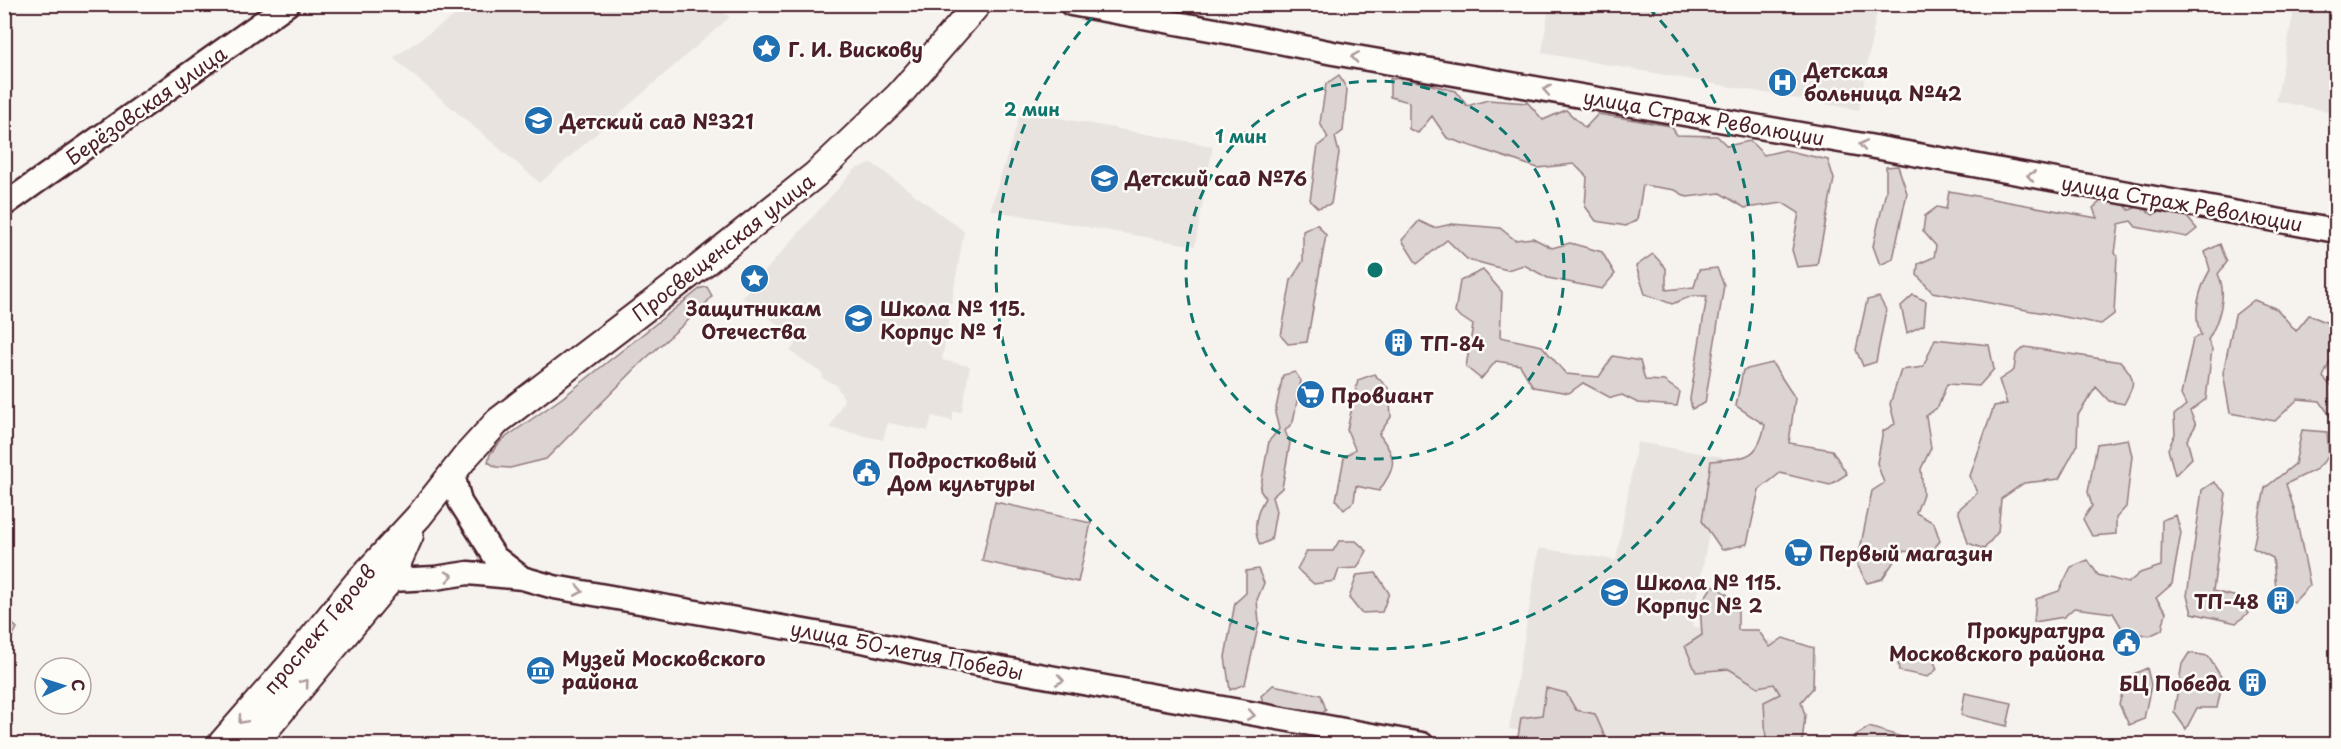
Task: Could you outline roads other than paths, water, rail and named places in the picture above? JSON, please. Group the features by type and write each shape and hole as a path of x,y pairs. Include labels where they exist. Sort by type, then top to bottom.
{"main road":[{"name":"Просвещенская улица","path":"453,474 467,455 498,422 815,175 898,96 978,4"},
{"name":"проспект Героев","path":"222,744 357,583 419,516 453,474"},
{"name":"проспект Героев","path":"254,744 390,580 419,516"}],"street":[{"name":"Берёзовская улица","path":"4,205 288,4"},
{"name":"улица Страж Революции","path":"1071,4 1333,53 1869,146 2337,231"},
{"path":"453,474 460,502 495,557 522,578"},
{"name":"улица 50-летия Победы","path":"390,580 435,578 468,573 522,578 554,587 844,637 922,654 1185,703 1422,744"}],"place":[{"name":"Г. И. Вискову","path":"767,49"},
{"name":"Детская больница №42","path":"1783,82"},
{"name":"Детский сад №321","path":"539,121"},
{"name":"Детский сад №76","path":"1104,178"},
{"name":"Защитникам Отечества","path":"754,278"},
{"name":"Школа № 115. Корпус № 1","path":"859,319"},
{"name":"ТП-84","path":"1399,343"},
{"name":"Провиант","path":"1310,395"},
{"name":"Подростковый Дом культуры","path":"867,472"},
{"name":"Первый магазин","path":"1798,553"},
{"name":"Школа № 115. Корпус № 2","path":"1615,593"},
{"name":"ТП-48","path":"2280,601"},
{"name":"Прокуратура Московского района","path":"2126,642"},
{"name":"Музей Московского района","path":"541,670"},
{"name":"БЦ Победа","path":"2252,683"}]}
